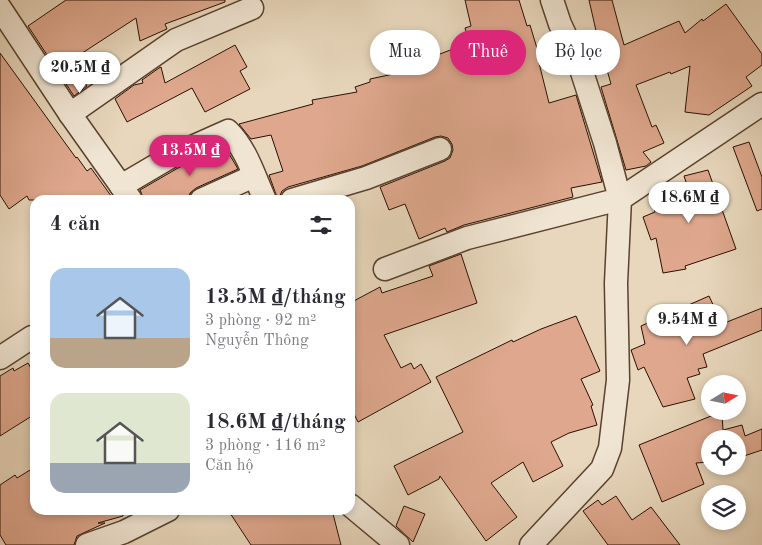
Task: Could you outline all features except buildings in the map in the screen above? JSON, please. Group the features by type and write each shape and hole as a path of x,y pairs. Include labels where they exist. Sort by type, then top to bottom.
{"street":[{"path":"531,545 602,469 610,448 618,380 616,283 620,199 605,143 581,69 560,24 552,0"},
{"path":"0,8 70,114 126,193 172,156 228,131 238,141 245,153 264,195"},
{"path":"70,114 176,40 252,8"},
{"path":"385,269 467,238 620,199 762,104"},
{"path":"309,195 366,178 440,149"},
{"path":"212,195 254,176"},
{"path":"0,358 30,338"},
{"path":"355,509 398,545"},
{"path":"87,545 124,532 158,515"}]}
